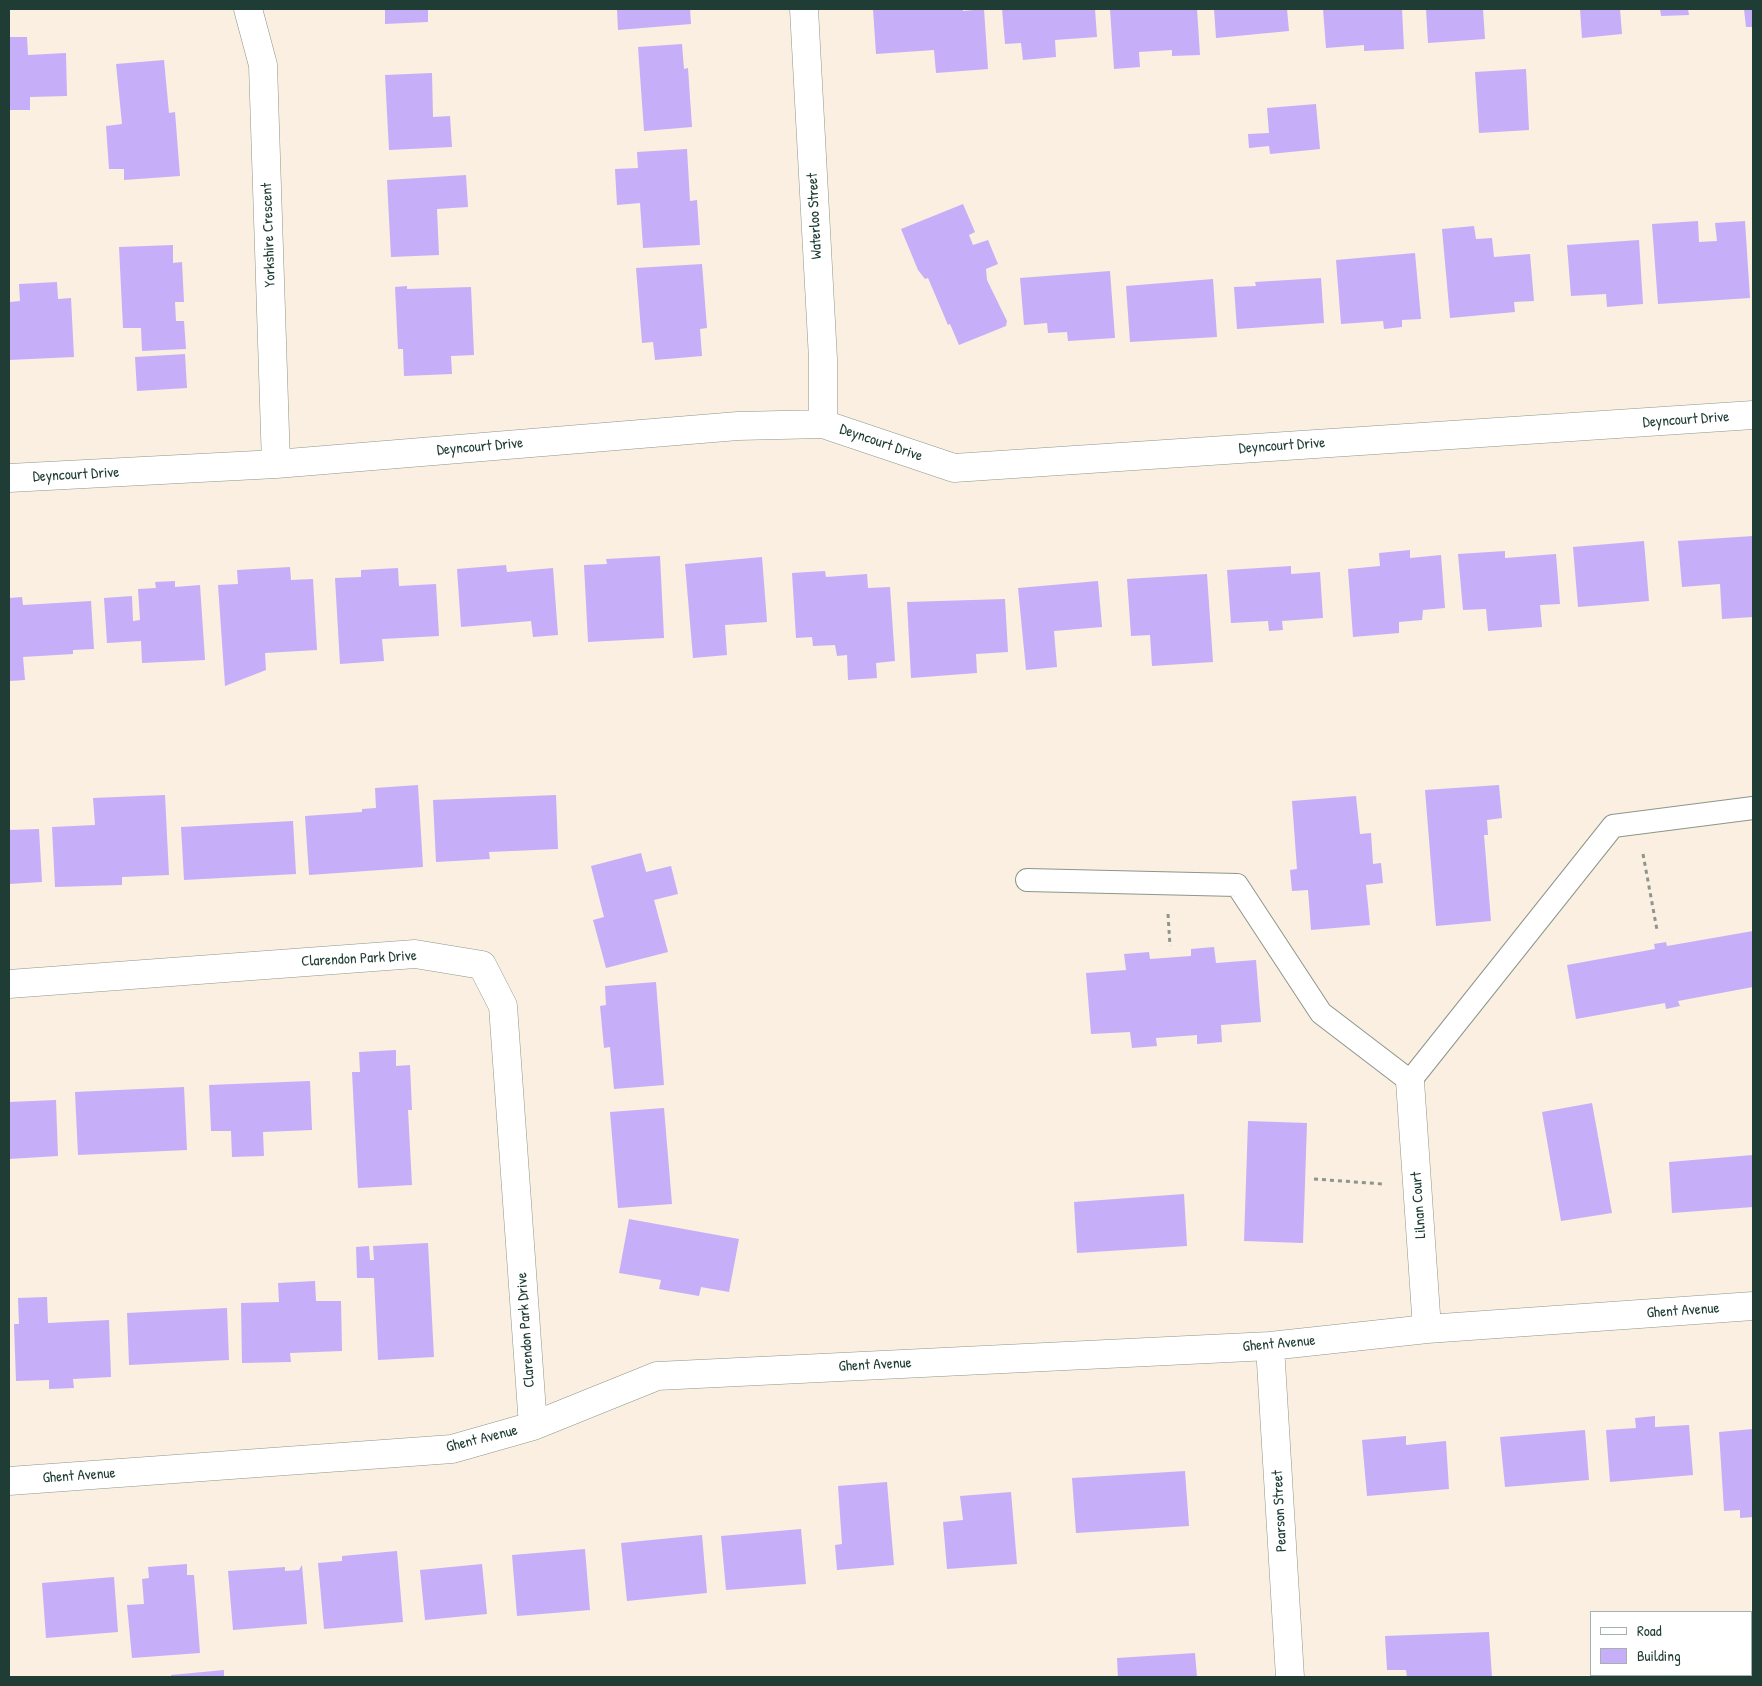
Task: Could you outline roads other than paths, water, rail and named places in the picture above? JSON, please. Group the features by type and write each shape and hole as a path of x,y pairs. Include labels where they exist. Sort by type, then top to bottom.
{"street":[{"name":"Yorkshire Crescent","path":"248,9 263,65 276,464"},
{"name":"Waterloo Street","path":"804,9 823,359 824,424"},
{"name":"Deyncourt Drive","path":"9,478 276,464 738,426 824,424 954,468 1753,415"},
{"name":"Clarendon Park Drive","path":"9,984 415,954 482,966 503,1006 533,1426"},
{"name":"Lilnan Court","path":"1410,1081 1427,1329"},
{"name":"Ghent Avenue","path":"9,1481 452,1449 533,1426 657,1376 1270,1346 1427,1329 1753,1306"},
{"name":"Pearson Street","path":"1270,1346 1290,1677"}],"lane":[{"path":"1027,880 1237,885 1321,1013 1410,1081 1613,826 1753,808"}]}
